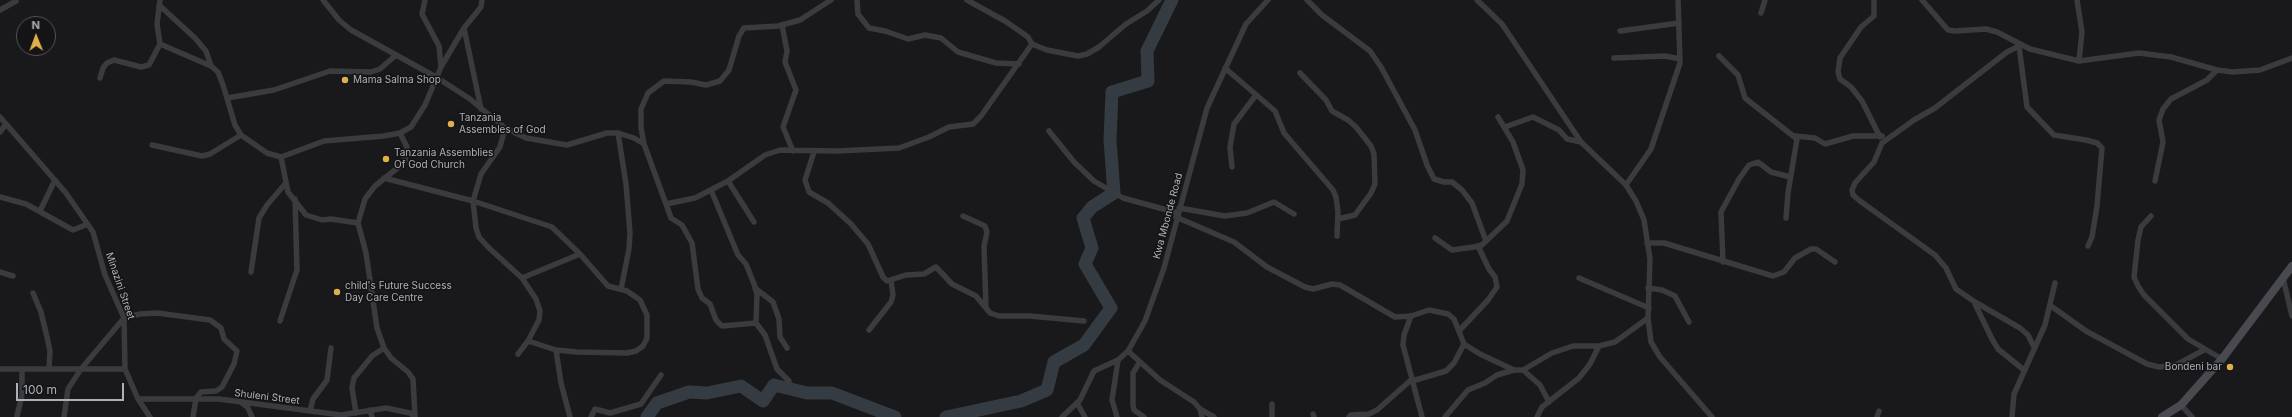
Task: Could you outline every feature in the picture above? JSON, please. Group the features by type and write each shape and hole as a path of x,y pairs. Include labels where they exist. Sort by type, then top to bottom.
{"street":[{"path":"0,10 16,0"},
{"path":"323,0 339,20 351,30 436,77 481,108 505,128 526,138 567,145 608,133 618,133 634,138 644,144"},
{"path":"425,0 422,14 439,46 441,67"},
{"path":"160,44 211,66 218,72 235,125 241,135 267,153 280,157 324,141 400,133 411,127 420,115 441,67 464,28 477,13 482,0"},
{"path":"756,322 727,326 719,324 710,304 702,298 698,289 692,243 682,225 671,218 644,144 640,128 641,109 648,93 664,80 706,85 720,81 729,70 741,30 748,26 782,25 800,20 831,0"},
{"path":"857,0 858,14 869,28 885,31 908,39 925,35 935,36 941,38 958,52 996,62 1019,64"},
{"path":"967,0 1006,21 1028,37 1032,44 1070,55 1087,54 1159,0"},
{"path":"1152,0 1152,6"},
{"name":"Kwa Mbonde Road","path":"1062,417 1077,403 1094,371 1118,360 1128,351 1145,322 1155,297 1207,108 1246,24 1268,0"},
{"path":"1307,0 1322,15 1370,51 1381,67 1415,130 1427,165 1434,179 1444,182 1452,182 1462,190 1472,203 1486,241"},
{"path":"1477,0 1502,24 1581,142 1626,185 1644,220 1650,259 1648,318 1651,342 1660,357 1712,417"},
{"path":"1626,185 1651,149 1674,85 1680,59 1680,23 1678,0"},
{"path":"1761,13 1765,0"},
{"path":"1874,0 1874,16 1861,27 1840,58 1838,72 1840,79 1851,87 1862,101 1880,136"},
{"path":"1922,0 1948,30 1986,29 1997,32 2020,46 2043,53 2079,60 2139,53 2189,61 2216,70 2251,72 2292,58"},
{"path":"2077,0 2082,32 2079,60"},
{"path":"100,78 103,68 107,63 114,60 141,67 149,65 160,44 157,30 160,2"},
{"path":"160,2 206,51 211,66"},
{"path":"1620,31 1680,23"},
{"path":"782,25 787,51 785,62 796,90 783,127 793,151"},
{"path":"464,28 481,108"},
{"path":"666,204 695,198 728,181 765,156 780,150 814,152 899,148 929,137 949,127 973,124 981,116 1032,44"},
{"path":"2020,46 1992,63 1935,108 1882,143 1874,162 1855,183 1852,190 1853,195 1935,255 1946,268 1956,290 2020,328 2028,334 2034,347"},
{"path":"2020,46 2027,107 2054,135 2086,140 2097,143 2102,148 2097,206 2092,237 2088,246"},
{"path":"227,98 274,90 330,71 371,72 380,69 396,55"},
{"path":"1614,58 1666,56 1680,59"},
{"path":"1719,56 1738,75 1745,98 1796,136 1815,138 1825,144 1853,136 1891,136"},
{"path":"1225,68 1275,111 1284,132 1333,190 1338,203 1337,236"},
{"path":"2155,181 2163,142 2159,120 2163,109 2171,100 2207,80 2216,70"},
{"path":"1300,73 1326,100 1332,111 1348,120 1356,127 1371,146 1374,154 1375,184 1372,193 1355,215 1338,219"},
{"path":"1232,167 1230,147 1234,124 1256,95"},
{"name":"Minazini Street","path":"0,117 55,180 88,224 97,244 105,275 124,318 125,369 138,399 150,417"},
{"path":"1435,238 1452,250 1478,246 1486,241 1507,221 1522,184 1523,170 1519,154 1498,117"},
{"path":"1505,127 1533,117 1559,130 1567,139 1581,142"},
{"path":"0,132 6,124"},
{"path":"505,128 500,147 481,174 473,201 476,228 479,237 488,248 522,278 536,299 540,311 539,320 528,341 518,354"},
{"path":"1049,130 1074,162 1094,181 1123,198 1178,213 1225,216 1247,213 1274,202 1294,214"},
{"path":"400,133 407,147 404,161 364,198 358,223 366,253 377,328 384,348 391,358 408,372 413,379 415,417"},
{"path":"618,133 623,157 629,226 629,249 621,289"},
{"path":"152,145 202,156 210,154 241,135"},
{"path":"1786,218 1790,177 1798,143 1796,136"},
{"path":"814,152 805,180 809,192 828,204 851,224 868,244 883,277 887,281 906,275 924,274 936,267 952,284 976,296 990,313 999,316 1030,316 1084,321"},
{"path":"280,157 288,192 306,215 322,220 331,219 358,223"},
{"path":"1723,262 1721,212 1739,179 1749,165 1758,162 1771,172 1790,177"},
{"path":"384,178 473,201 552,227 580,254 608,286 634,294 644,307 648,330 643,346 636,351 556,350 528,341"},
{"path":"40,211 55,180"},
{"path":"728,181 754,222"},
{"path":"251,272 259,218 266,204 285,184"},
{"path":"711,190 738,255 746,264 755,288 756,322 765,335 777,369 789,381"},
{"path":"0,197 26,204 74,230 88,224"},
{"path":"280,322 297,270 295,199"},
{"path":"1178,213 1234,242 1267,267 1305,287 1313,289 1332,284 1340,285 1395,317 1411,316 1429,310 1448,314 1454,319 1464,344 1480,354 1514,370"},
{"path":"963,216 985,226 986,232 984,246 986,309"},
{"path":"2152,216 2141,226 2134,277 2144,295 2188,339 2204,350 2222,359"},
{"path":"1647,243 1664,244 1773,276 1784,272 1795,258 1811,249 1816,249 1835,262"},
{"path":"1459,331 1488,300 1497,287 1495,277 1478,246"},
{"path":"522,278 580,254"},
{"path":"2162,417 2181,405 2222,359 2292,266"},
{"path":"0,272 13,276"},
{"path":"1579,278 1649,308"},
{"path":"2283,278 2292,316"},
{"path":"869,330 891,302 893,294 891,280"},
{"path":"2012,417 2014,394 2051,306 2055,283"},
{"path":"755,288 773,302 779,320 780,337 787,348"},
{"path":"1648,288 1662,290 1675,296 1689,322"},
{"path":"33,293 41,312 49,344 48,369"},
{"path":"1975,302 1992,340 1998,349 2024,370"},
{"path":"2051,306 2086,331 2146,364 2159,367 2176,365 2204,350"},
{"path":"64,417 68,389 81,369 124,318 140,314 157,313 210,320 221,328 224,339 235,349 237,355 222,387 216,391 202,392 196,398 193,417"},
{"path":"1411,316 1404,335 1404,345 1422,417"},
{"path":"1445,417 1468,390 1485,383 1497,375 1514,370 1523,370 1562,349 1573,346 1599,346 1615,342 1648,318"},
{"path":"1349,417 1351,415 1369,414 1377,410 1412,380 1446,371 1454,364 1464,344"},
{"path":"1537,417 1542,407 1579,378 1590,364 1599,346"},
{"path":"310,411 313,399 327,380 331,348"},
{"path":"356,413 352,388 354,378 372,356 384,348"},
{"path":"556,350 561,382 570,417"},
{"path":"1128,351 1140,363 1146,365 1160,380 1182,393 1200,409 1214,417"},
{"path":"1117,417 1112,400 1118,360"},
{"path":"1140,363 1133,373 1133,405 1134,410 1144,417"},
{"path":"0,369 125,369"},
{"path":"17,416 22,395 22,370"},
{"path":"1523,370 1540,385 1549,402"},
{"path":"591,417 595,410 610,413 641,404 662,375"},
{"name":"Shuleni Street","path":"138,399 196,398 310,411 317,415 341,415 379,408 410,413 415,417"},
{"path":"242,403 248,408 252,417"},
{"path":"1077,403 1085,417"},
{"path":"1272,404 1272,417"},
{"path":"2181,405 2192,417"},
{"path":"1200,409 1202,417"},
{"path":"370,410 372,417"}],"waterway":[{"path":"946,417 1021,401 1047,390 1054,362 1084,345 1111,308 1085,264 1092,248 1083,218 1092,207 1114,193 1110,140 1112,92 1148,81 1147,51 1172,0"},
{"path":"647,417 657,403 689,392 707,393 741,386 763,401 774,385 807,393 832,393 895,417"}],"place":[{"name":"Mama Salma Shop","path":"345,80"},
{"name":"Tanzania Assembles of God","path":"451,124"},
{"name":"Tanzania Assemblies Of God Church","path":"386,159"},
{"name":"child's Future Success Day Care Centre","path":"337,292"},
{"name":"Bondeni bar","path":"2230,367"}]}
